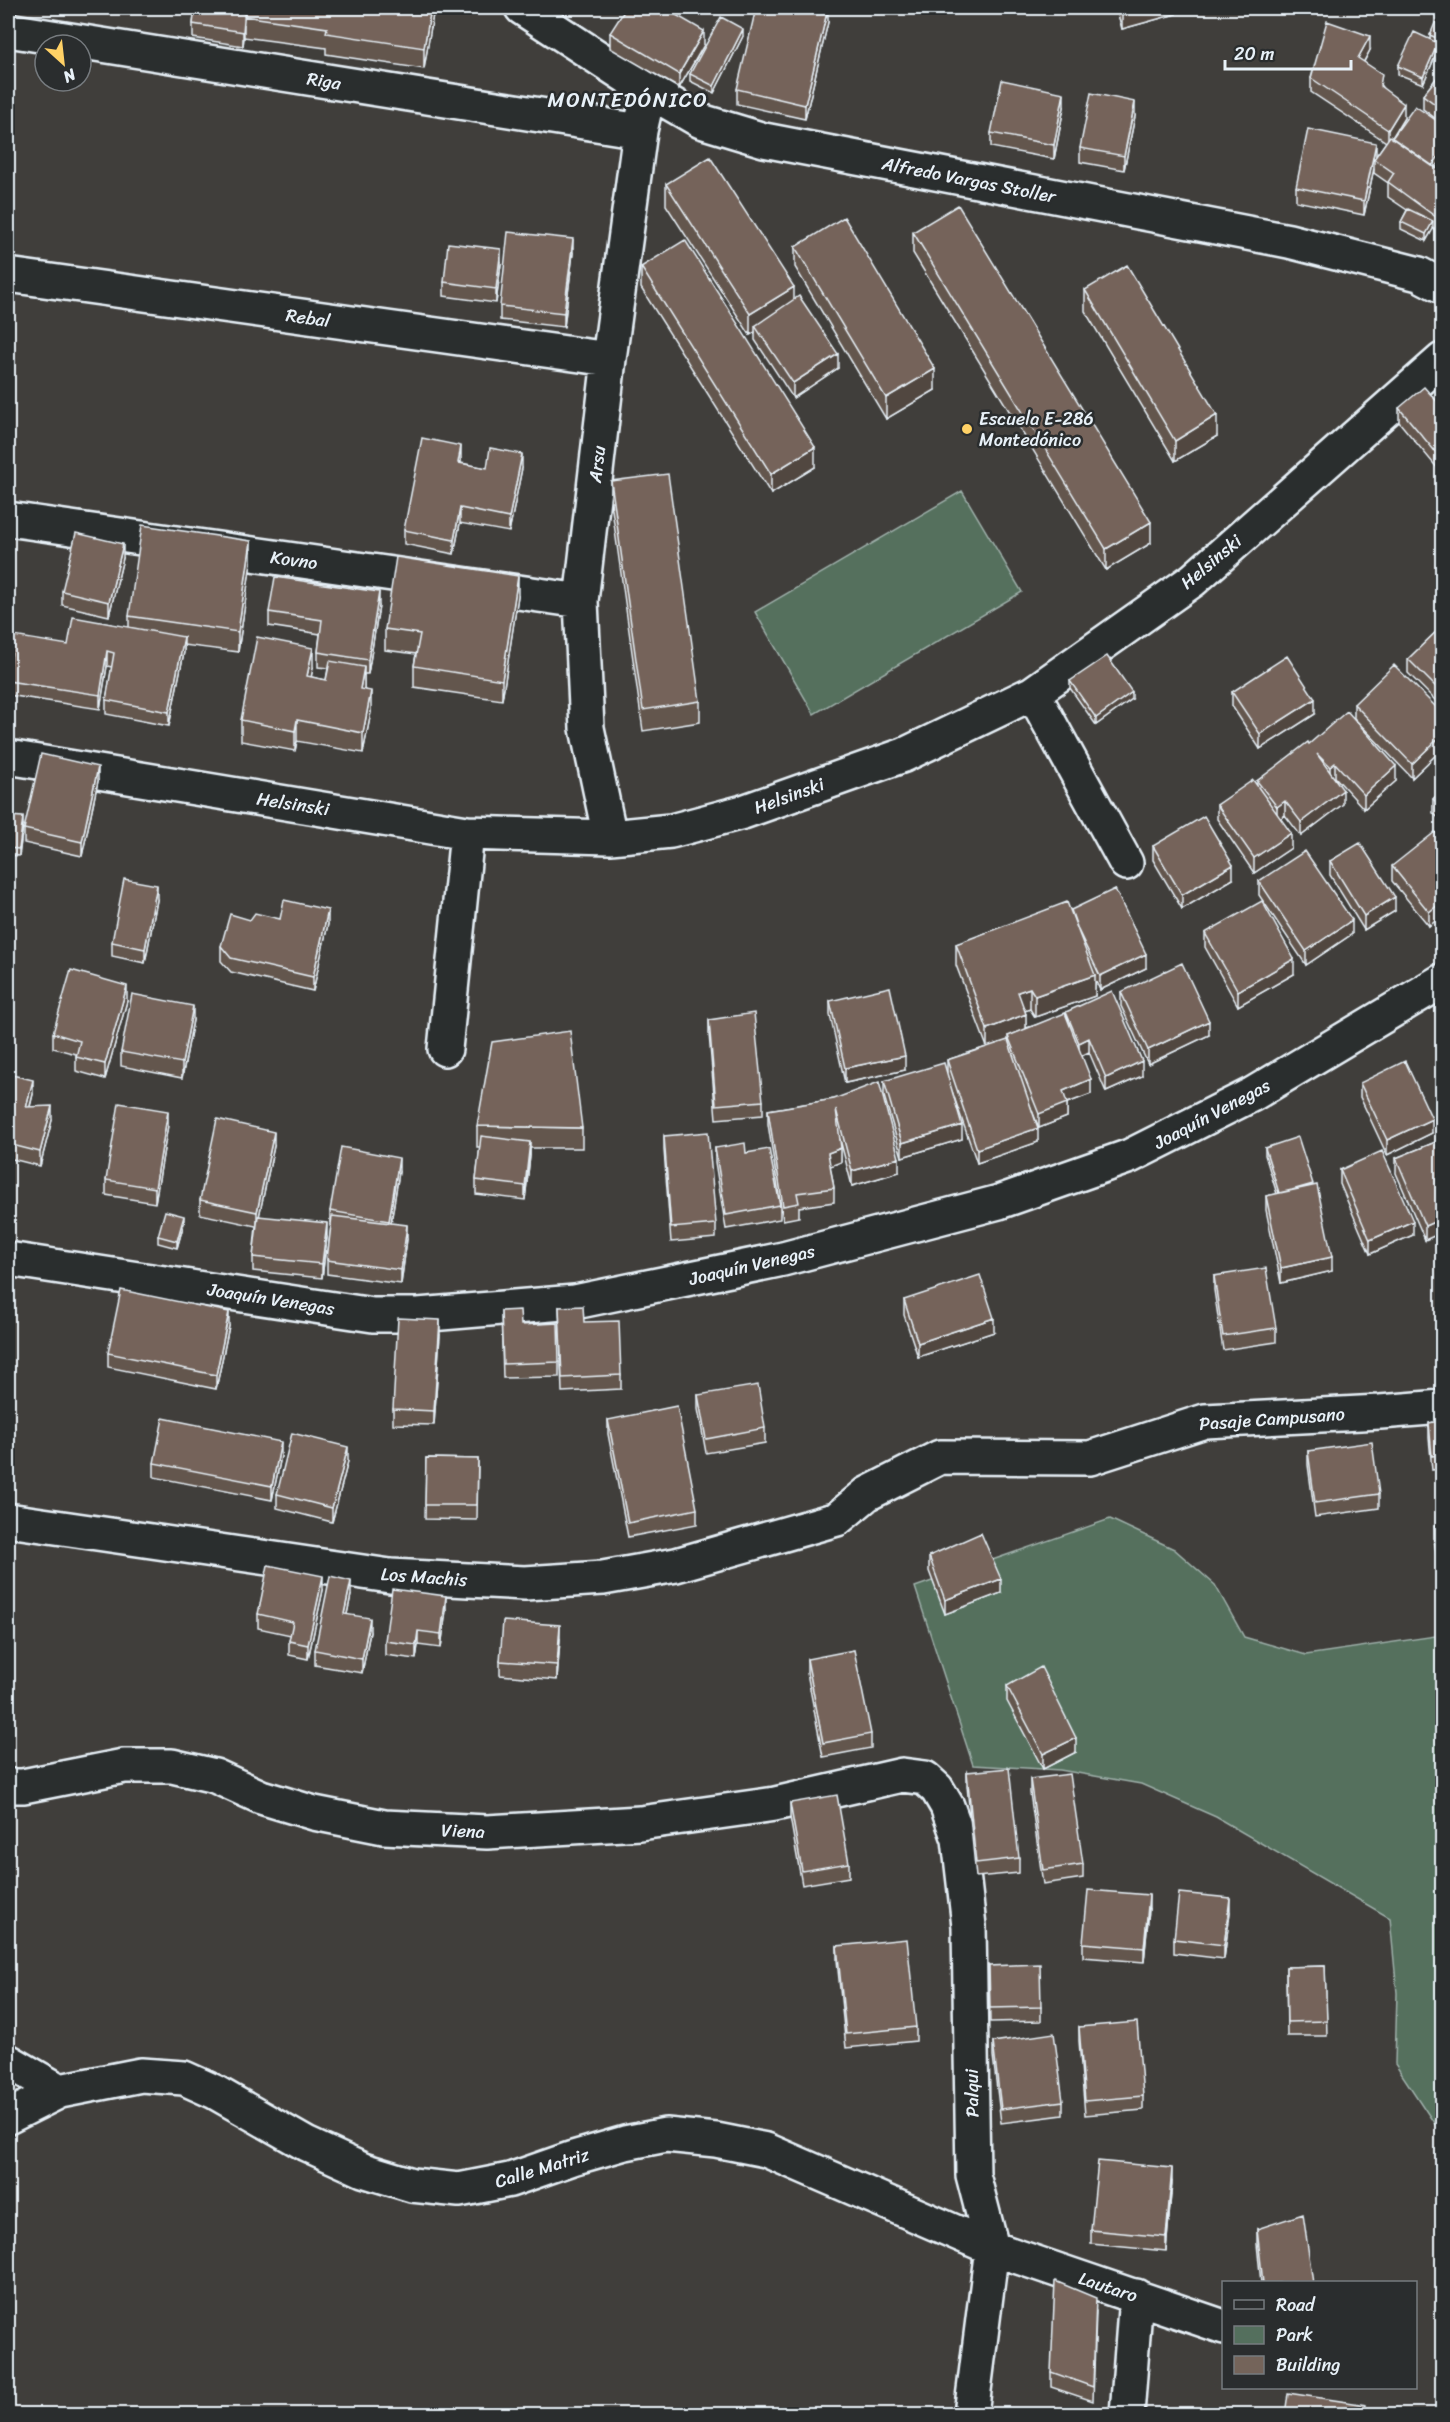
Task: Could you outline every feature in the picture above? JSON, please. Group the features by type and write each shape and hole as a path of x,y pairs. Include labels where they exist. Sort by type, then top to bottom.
{"street":[{"name":"Alfredo Vargas Stoller","path":"522,8 649,91 701,121 764,140 1289,241 1419,274 1443,286"},
{"name":"Riga","path":"8,30 640,131"},
{"name":"Arsu","path":"610,837 587,728 581,601 609,359 640,131 649,91"},
{"name":"Rebal","path":"8,275 609,359"},
{"name":"Helsinski","path":"8,757 467,833 610,837 671,831 742,812 904,754 1033,693 1193,580 1443,360"},
{"name":"Kovno","path":"8,519 581,601"},
{"path":"1033,693 1126,863"},
{"path":"445,1049 467,833"},
{"name":"Joaquín Venegas","path":"8,1259 373,1314 417,1315 574,1302 783,1259 999,1202 1130,1156 1253,1094 1443,981"},
{"name":"Pasaje Campusano","path":"837,1520 867,1494 940,1457 1090,1458 1205,1421 1443,1407"},
{"name":"Los Machis","path":"8,1520 390,1576 525,1583 603,1578 676,1565 837,1520"},
{"name":"Viena","path":"8,1786 23,1786 123,1766 172,1766 215,1776 261,1797 314,1813 384,1827 487,1832 640,1823 775,1804 902,1775 925,1778"},
{"name":"Palqui","path":"925,1778 937,1789 947,1806 959,1839 969,1926 973,2175 992,2248 971,2415"},
{"path":"8,2061 60,2091"},
{"name":"Calle Matriz","path":"60,2091 141,2075 184,2078 215,2092 306,2144 363,2170 411,2185 459,2190 510,2180 573,2158 635,2141 666,2135 716,2140 766,2150 992,2248"},
{"path":"8,2117 60,2091"},
{"name":"Lautaro","path":"992,2248 1222,2326"},
{"path":"1127,2415 1136,2296"}],"green space":[{"path":"962,491 1022,592 814,714 755,612"},
{"path":"1110,1519 1174,1549 1215,1585 1244,1637 1306,1655 1442,1635 1442,2135 1395,2064 1397,1993 1390,1918 1216,1817 1141,1784 1060,1770 973,1765 915,1587"}],"building":[{"path":"195,8 245,8 243,32 193,24"},
{"path":"245,8 431,8 424,48 326,33 327,28 244,16"},
{"path":"626,8 664,8 704,31 679,74 610,33"},
{"path":"756,8 828,8 805,105 737,89"},
{"path":"1120,8 1149,8 1122,15"},
{"path":"1440,11 1443,12 1443,41 1430,35"},
{"path":"721,17 743,29 714,86 690,74"},
{"path":"1327,21 1370,36 1358,58 1382,74 1380,86 1404,104 1388,130 1311,78"},
{"path":"1414,32 1438,43 1423,77 1398,66"},
{"path":"1443,70 1443,110 1423,95"},
{"path":"1002,80 1064,93 1054,145 991,133"},
{"path":"1091,93 1135,102 1124,156 1080,148"},
{"path":"1415,106 1443,125 1443,150 1432,166 1392,138"},
{"path":"1308,129 1376,143 1364,201 1296,187"},
{"path":"1390,136 1443,173 1443,208 1436,217 1388,182 1394,173 1374,159"},
{"path":"710,157 794,287 750,314 666,184"},
{"path":"958,205 1151,522 1106,549 913,232"},
{"path":"1408,209 1433,221 1426,234 1401,222"},
{"path":"844,217 935,369 886,398 795,247"},
{"path":"508,232 573,239 564,313 500,306"},
{"path":"685,240 815,447 771,474 641,267"},
{"path":"448,243 501,249 496,289 444,282"},
{"path":"1127,265 1217,415 1175,441 1085,290"},
{"path":"799,296 838,354 793,383 755,326"},
{"path":"1424,387 1443,408 1443,461 1399,408"},
{"path":"422,438 461,446 458,463 487,468 490,448 522,454 509,518 460,508 454,540 404,530"},
{"path":"668,474 700,701 643,710 611,481"},
{"path":"142,525 251,541 238,632 129,616"},
{"path":"76,533 123,544 109,602 62,591"},
{"path":"396,557 518,576 502,680 414,666 420,634 385,629"},
{"path":"275,577 379,592 368,660 318,652 322,620 269,612"},
{"path":"73,617 184,637 169,712 106,700 114,653 107,651 100,695 8,681 14,636 68,645"},
{"path":"1443,625 1443,694 1408,659"},
{"path":"257,637 313,648 307,676 326,680 330,661 364,667 360,689 371,691 363,733 297,720 295,731 241,720"},
{"path":"1107,656 1132,692 1096,718 1070,681"},
{"path":"1287,656 1315,699 1260,734 1232,692"},
{"path":"1394,665 1443,714 1443,734 1412,764 1354,704"},
{"path":"1347,711 1396,766 1364,795 1335,763 1330,767 1317,754 1343,790 1301,822 1285,801 1277,807 1257,781 1308,742 1309,744"},
{"path":"41,754 98,767 82,842 24,829"},
{"path":"1253,780 1291,833 1254,858 1217,805"},
{"path":"1443,789 1443,808 1433,799"},
{"path":"8,816 23,817 19,849 8,848"},
{"path":"1204,816 1233,865 1182,895 1153,846"},
{"path":"1435,832 1443,841 1443,901 1429,912 1392,866"},
{"path":"1360,843 1395,897 1364,916 1330,861"},
{"path":"1305,851 1352,920 1306,951 1259,881"},
{"path":"124,879 157,885 145,949 112,942"},
{"path":"1115,889 1146,954 1100,976 1071,910"},
{"path":"284,900 328,910 313,977 231,958 221,946 230,914 250,920 255,913 280,919"},
{"path":"1262,901 1294,959 1238,991 1205,933"},
{"path":"1067,902 1095,975 1035,996 1030,988 1018,992 1026,1014 987,1029 956,944"},
{"path":"1182,963 1209,1021 1148,1050 1121,992"},
{"path":"71,970 127,986 105,1064 76,1057 80,1041 53,1033"},
{"path":"890,987 905,1056 845,1068 830,1001"},
{"path":"1112,991 1142,1061 1106,1078 1089,1038 1079,1043 1066,1012"},
{"path":"132,994 193,1006 182,1063 121,1052"},
{"path":"754,1013 763,1101 716,1105 709,1020"},
{"path":"1065,1013 1091,1079 1063,1091 1067,1103 1039,1114 1008,1036"},
{"path":"570,1031 582,1128 477,1126 492,1042"},
{"path":"1008,1040 1038,1128 977,1149 947,1060"},
{"path":"1405,1061 1432,1119 1387,1140 1360,1083"},
{"path":"944,1063 962,1125 902,1143 884,1081"},
{"path":"8,1074 33,1080 26,1107 52,1106 40,1152 8,1144"},
{"path":"879,1082 899,1158 852,1171 836,1109 841,1148 828,1153 834,1188 797,1193 799,1203 783,1206 768,1110 834,1099"},
{"path":"119,1103 168,1111 155,1188 106,1180"},
{"path":"217,1119 274,1132 257,1212 200,1200"},
{"path":"708,1132 716,1224 671,1228 664,1136"},
{"path":"481,1136 530,1142 525,1186 476,1180"},
{"path":"1298,1137 1313,1184 1279,1193 1265,1148"},
{"path":"1443,1139 1443,1218 1425,1226 1396,1158"},
{"path":"745,1143 746,1153 769,1149 780,1205 726,1215 715,1148"},
{"path":"341,1147 399,1158 389,1221 330,1211"},
{"path":"1382,1151 1413,1221 1370,1240 1340,1170"},
{"path":"1317,1185 1332,1257 1281,1268 1266,1196"},
{"path":"165,1211 184,1216 177,1241 158,1236"},
{"path":"258,1216 327,1223 322,1264 253,1257"},
{"path":"332,1216 407,1225 401,1270 327,1260"},
{"path":"1266,1268 1276,1328 1223,1336 1214,1276"},
{"path":"980,1275 994,1318 918,1343 904,1300"},
{"path":"121,1290 229,1312 216,1375 108,1353"},
{"path":"583,1306 584,1322 619,1321 621,1375 562,1378 559,1307"},
{"path":"520,1310 521,1325 558,1323 559,1362 503,1364 501,1311"},
{"path":"398,1318 440,1320 434,1411 393,1409"},
{"path":"758,1385 765,1428 706,1439 698,1395"},
{"path":"677,1406 697,1509 628,1523 608,1420"},
{"path":"163,1418 281,1442 272,1486 154,1463"},
{"path":"1443,1420 1443,1454 1432,1456 1429,1423"},
{"path":"292,1433 348,1447 332,1508 277,1494"},
{"path":"1372,1442 1379,1494 1315,1503 1308,1451"},
{"path":"426,1458 478,1459 477,1505 425,1505"},
{"path":"1443,1525 1443,1566 1441,1567 1434,1526"},
{"path":"981,1533 1001,1579 945,1600 929,1556"},
{"path":"268,1565 323,1576 308,1645 289,1641 293,1622 258,1614"},
{"path":"330,1576 351,1581 344,1614 370,1618 362,1659 315,1650"},
{"path":"392,1589 446,1596 441,1634 418,1631 416,1645 385,1641"},
{"path":"503,1621 560,1625 557,1665 500,1661"},
{"path":"854,1650 871,1734 823,1743 807,1659"},
{"path":"1041,1667 1076,1738 1043,1754 1007,1686"},
{"path":"1009,1768 1019,1858 976,1863 967,1772"},
{"path":"1070,1774 1083,1864 1043,1870 1030,1779"},
{"path":"837,1795 849,1863 802,1871 790,1803"},
{"path":"1088,1890 1149,1895 1144,1948 1083,1943"},
{"path":"1179,1893 1230,1898 1224,1945 1174,1939"},
{"path":"907,1939 916,2027 846,2034 837,1946"},
{"path":"1040,1964 1041,2007 990,2008 989,1966"},
{"path":"1325,1966 1327,2021 1287,2022 1286,1967"},
{"path":"1137,2022 1143,2096 1085,2101 1079,2027"},
{"path":"1054,2033 1063,2101 1001,2109 993,2042"},
{"path":"1098,2161 1172,2168 1166,2237 1091,2230"},
{"path":"1303,2214 1313,2281 1263,2281 1257,2229"},
{"path":"1055,2281 1096,2298 1093,2387 1051,2372"},
{"path":"1288,2393 1366,2405 1365,2415 1285,2415"}],"place":[{"name":"Escuela E-286 Montedónico","path":"967,429"}],"district":[{"name":"MONTEDÓNICO","path":"628,100"}]}
